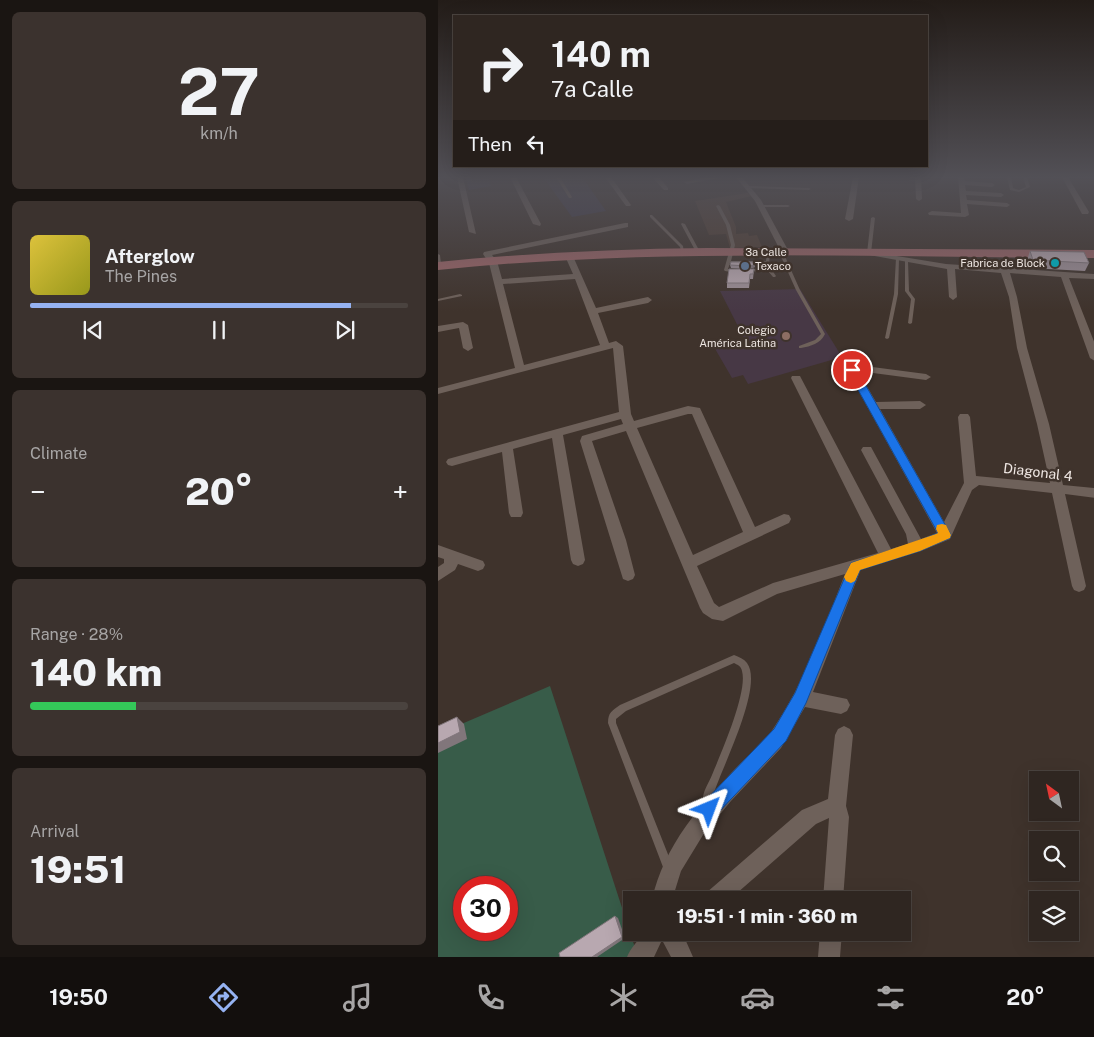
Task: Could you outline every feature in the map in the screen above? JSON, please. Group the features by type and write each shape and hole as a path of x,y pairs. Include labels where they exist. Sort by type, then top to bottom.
{"main road":[{"name":"3a Calle","path":"438,265 569,256 698,252 729,257 775,254 869,253 1094,254"}],"street":[{"path":"470,222 472,232"},
{"path":"766,222 775,254"},
{"path":"520,369 492,261 487,254 625,225"},
{"path":"869,253 902,260 951,266 1094,277"},
{"path":"569,256 593,311 605,346"},
{"path":"951,266 953,297"},
{"path":"1005,271 1080,586"},
{"path":"1064,275 1094,358"},
{"path":"498,282 578,276"},
{"path":"593,311 648,300"},
{"path":"438,329 463,324 468,348"},
{"path":"438,391 605,346 613,344 618,346 625,414 708,608 718,614 723,614 773,589 832,570 855,566 916,547 945,535 974,482 964,417"},
{"path":"926,377 854,368 853,372 945,535"},
{"path":"796,378 887,556"},
{"path":"872,406 920,405"},
{"path":"628,576 619,540 586,439 688,410 696,411 751,534"},
{"path":"452,462 625,414"},
{"path":"557,432 578,560"},
{"path":"507,447 516,513"},
{"path":"867,450 913,534 916,547"},
{"name":"Diagonal 4","path":"974,482 1094,493"},
{"path":"690,563 784,519"},
{"path":"445,554 478,565"},
{"path":"438,575 450,566 445,554"},
{"path":"664,891 681,851 709,809 780,735 801,698 855,566"},
{"path":"801,698 841,705"},
{"path":"834,891 839,817 836,809 844,735"},
{"path":"724,891 810,817 827,807 836,809"},
{"path":"638,957 658,941"},
{"path":"673,941 682,957"},
{"path":"829,957 830,941"}],"lane":[{"path":"657,222 682,247 684,253"},
{"path":"726,222 733,245 726,270 760,270 764,268 775,254 798,290 823,334 822,338 817,341 800,347"},
{"path":"869,253 873,222"},
{"path":"683,224 698,252"},
{"path":"438,254 438,265"},
{"path":"902,260 907,291 913,299 910,323"},
{"path":"886,338 902,260"},
{"path":"764,268 770,270 774,276"},
{"path":"438,300 460,295"},
{"path":"670,873 612,723 612,717 623,708 734,659 746,669 748,679 742,707 708,796 709,809"}],"shaded area":[{"path":"704,222 734,222 736,234 748,233 749,236 757,235 762,247 730,248 726,234 709,235"},
{"name":"Colegio América Latina","path":"800,289 842,357 748,384 743,375 732,378 714,347 745,340 720,291"}],"green space":[{"path":"550,686 623,911 623,941 633,941 638,957 438,957 438,734"}],"building":[{"path":"1030,251 1084,252 1089,263 1033,260"},
{"path":"731,262 755,262 755,265 730,265"},
{"path":"729,269 754,269 753,274 750,274 749,283 727,283"},
{"path":"457,717 460,732 438,743 438,726"},
{"path":"615,916 622,937 592,957 560,957 559,953"}],"slow traffic":[{"path":"851,577 855,566 916,547 945,535 942,529"}],"place":[{"name":"Fabrica de Block","path":"1055,263"},
{"name":"Texaco","path":"745,266"},
{"name":"Colegio América Latina","path":"786,336"}],"route":[{"path":"709,809 780,735 797,708 855,566 916,547 945,535 852,370"}]}
